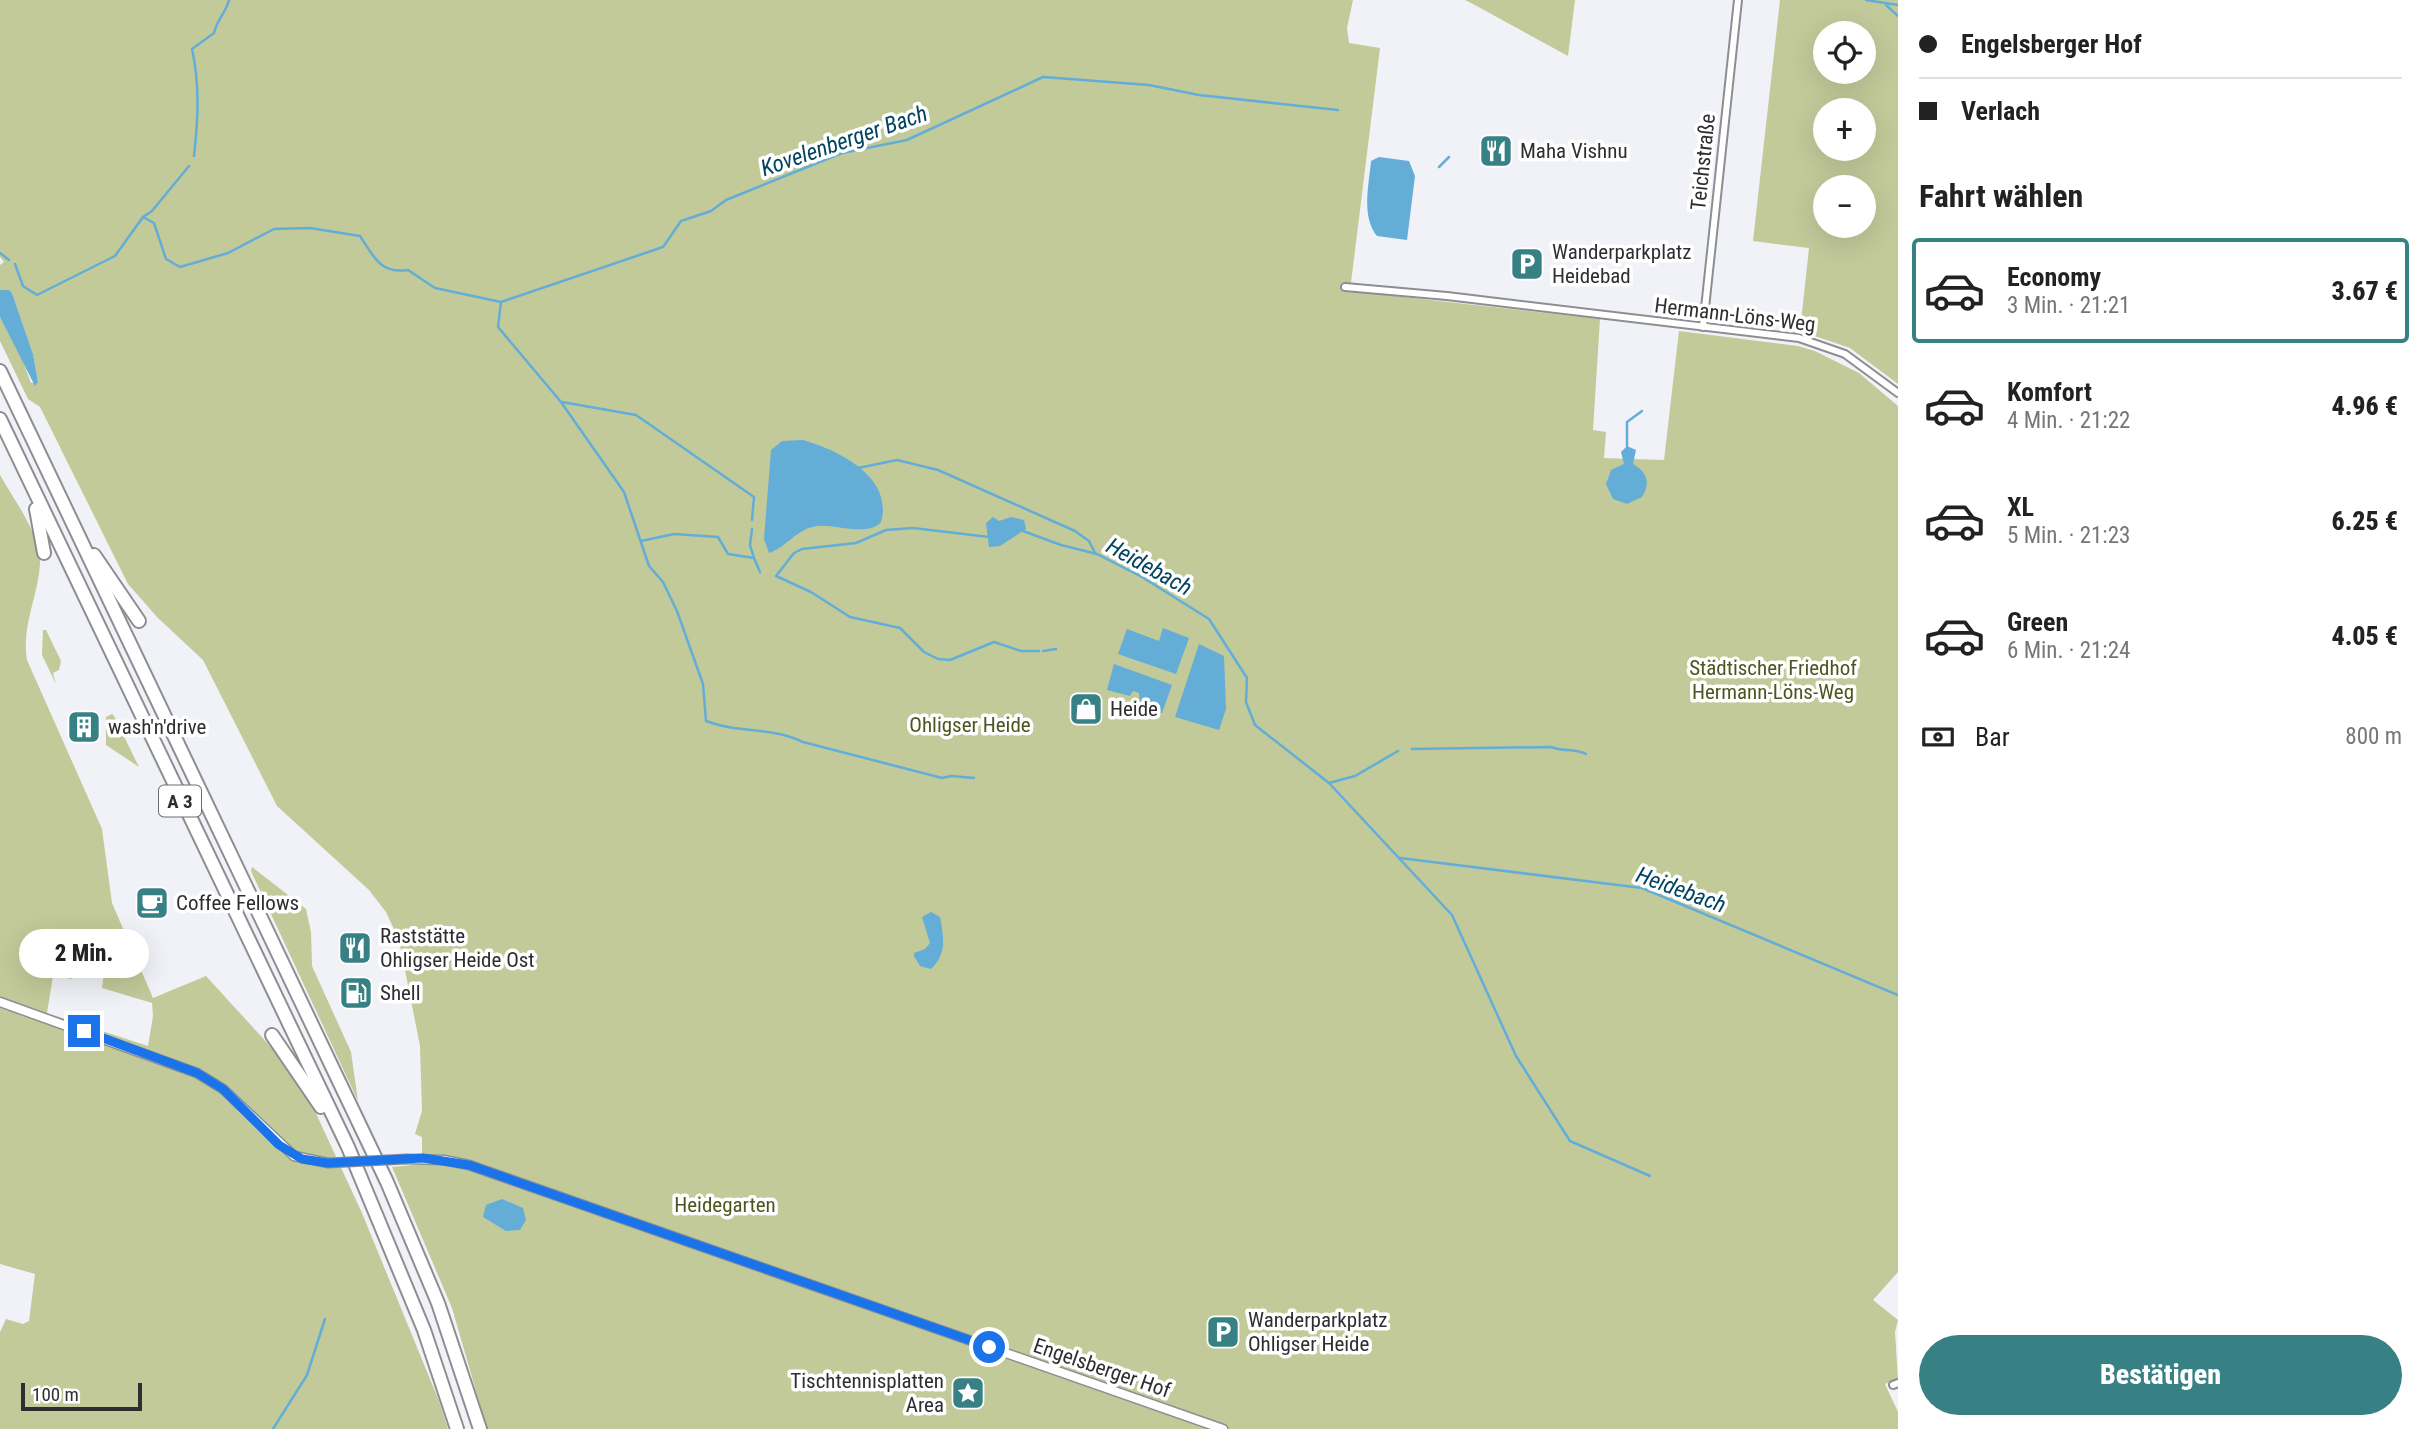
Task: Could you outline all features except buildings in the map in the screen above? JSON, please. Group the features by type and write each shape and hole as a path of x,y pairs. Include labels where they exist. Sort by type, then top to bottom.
{"highway":[{"name":"A 3","path":"0,371 387,1182 438,1303 480,1429"},
{"name":"A 3","path":"0,419 348,1147 424,1330 457,1429"},
{"path":"16,453 38,516 44,553"},
{"path":"73,526 139,621"},
{"path":"272,1035 348,1147"},
{"path":"372,1129 387,1182"}],"street":[{"name":"Teichstraße","path":"1703,327 1738,0"},
{"name":"Hermann-Löns-Weg","path":"1345,287 1460,297 1799,338 1825,345 1863,365 1898,393"},
{"name":"Engelsberger Hof","path":"0,1002 197,1073 223,1089 294,1156 328,1163 410,1159 444,1160 469,1165 1223,1429"}],"green space":[{"name":"Ohligser Heide","path":"0,0 1353,0 1347,28 1349,43 1380,48 1350,291 1600,319 1593,430 1606,432 1604,458 1664,460 1679,331 1798,346 1815,351 1859,373 1898,406 1898,1272 1873,1300 1898,1320 1895,1332 1898,1379 1885,1384 1898,1412 1898,1429 487,1429 452,1308 392,1167 422,1164 422,1137 415,1134 422,1111 420,1046 399,940 386,912 369,890 277,806 203,660 158,618 128,584 40,407 28,399 0,341 0,317 18,348 31,383 38,382 33,354 12,293 9,290 0,290 0,265 4,262 0,257"},
{"path":"1465,0 1575,0 1568,56 1473,4"},
{"path":"1780,0 1898,0 1898,384 1850,348 1800,331 1809,248 1753,241"},
{"path":"0,475 26,518 39,553 39,576 26,636 27,660 102,829 112,903 153,998 206,976 280,1057 307,1094 362,1213 448,1429 0,1429 0,1332 6,1319 23,1324 29,1321 35,1274 0,1264","holes":["79,957 105,965 102,988 152,1003 153,1016 148,1046 47,1013 53,976 72,979"]},
{"path":"43,630 46,630 61,661 59,670 53,673 56,684 42,655"},
{"path":"112,714 139,767 106,745 106,717"},
{"path":"252,867 306,909 311,932 312,966 351,1052 358,1101 251,871"}],"water":[{"path":"1379,157 1409,161 1415,176 1407,240 1377,236 1372,228 1367,200 1371,161"},
{"path":"0,290 9,290 12,293 33,354 38,382 35,386 0,317"},
{"path":"803,440 846,458 871,479 883,506 881,522 868,529 817,526 797,534 769,553 764,539 771,450 782,441"},
{"path":"1627,446 1636,450 1633,464 1642,471 1647,483 1642,497 1627,504 1613,499 1606,484 1611,470 1624,464 1621,452"},
{"path":"993,517 999,521 1011,517 1024,520 1026,529 1000,546 989,547 986,523"},
{"path":"1163,628 1189,638 1176,674 1118,654 1127,629 1159,641"},
{"path":"1199,644 1224,656 1226,709 1219,730 1175,717"},
{"path":"1114,664 1172,685 1162,713 1140,706 1139,693 1133,691 1130,696 1107,690"},
{"path":"931,912 940,917 943,939 940,958 931,969 920,966 914,953 925,949 930,943 922,917"},
{"path":"502,1199 523,1208 526,1220 520,1230 506,1231 483,1217 486,1205"}],"waterway":[{"path":"194,156 198,103 192,49 214,33 229,0"},
{"path":"1866,0 1898,5"},
{"path":"1886,5 1898,16"},
{"name":"Kovelenberger Bach","path":"501,302 663,247 681,221 711,211 726,200 842,153 907,140 1043,77 1149,85 1199,95 1338,110"},
{"path":"1439,167 1449,157"},
{"path":"15,264 23,286 37,295 115,256 143,217 152,211 189,166"},
{"path":"143,217 154,223 166,259 180,267 228,253 274,229 310,228 360,236 384,267 398,271 408,270 435,288 501,302 498,327 561,402 624,492 649,566 663,582 677,611 703,684 706,721 731,728 778,734 942,778 974,778"},
{"path":"0,253 9,260"},
{"path":"562,402 636,415 754,497 752,520"},
{"path":"1627,446 1627,422 1642,411"},
{"path":"858,468 897,460 938,470 1075,531 1089,541 1095,553"},
{"path":"989,537 913,528 886,530 856,543 802,549 794,553 776,576 811,592 850,617 900,628 924,652 938,659 950,660 994,642 1021,651 1039,651"},
{"path":"752,529 750,545 754,558"},
{"name":"Heidebach","path":"1023,531 1097,554 1142,577 1209,619 1247,678 1246,702 1255,725 1329,783 1452,915 1516,1056 1570,1141 1650,1176"},
{"name":"Heidebach","path":"641,541 674,534 718,537 728,554 754,558 760,572"},
{"path":"1043,651 1056,649"},
{"path":"1412,749 1551,747 1586,754"},
{"path":"1329,783 1355,776 1398,751"},
{"name":"Heidebach","path":"1400,858 1642,888 1898,995"},
{"path":"273,1429 307,1375 325,1319"}],"place":[{"name":"Maha Vishnu","path":"1496,151"},
{"name":"Wanderparkplatz Heidebad","path":"1527,264"},
{"name":"Heide","path":"1086,709"},
{"name":"wash'n'drive","path":"84,727"},
{"name":"Coffee Fellows","path":"152,903"},
{"name":"Raststätte Ohligser Heide Ost","path":"355,948"},
{"name":"Shell","path":"356,993"},
{"name":"Wanderparkplatz Ohligser Heide","path":"1223,1332"},
{"name":"Tischtennisplatten Area","path":"968,1393"}],"route":[{"path":"84,1031 197,1073 223,1089 242,1105 279,1145 302,1159 328,1163 423,1158 469,1165 989,1347"}],"park label":[{"name":"Städtischer Friedhof Hermann-Löns-Weg","path":"1773,680"},
{"name":"Heidegarten","path":"725,1205"}]}
